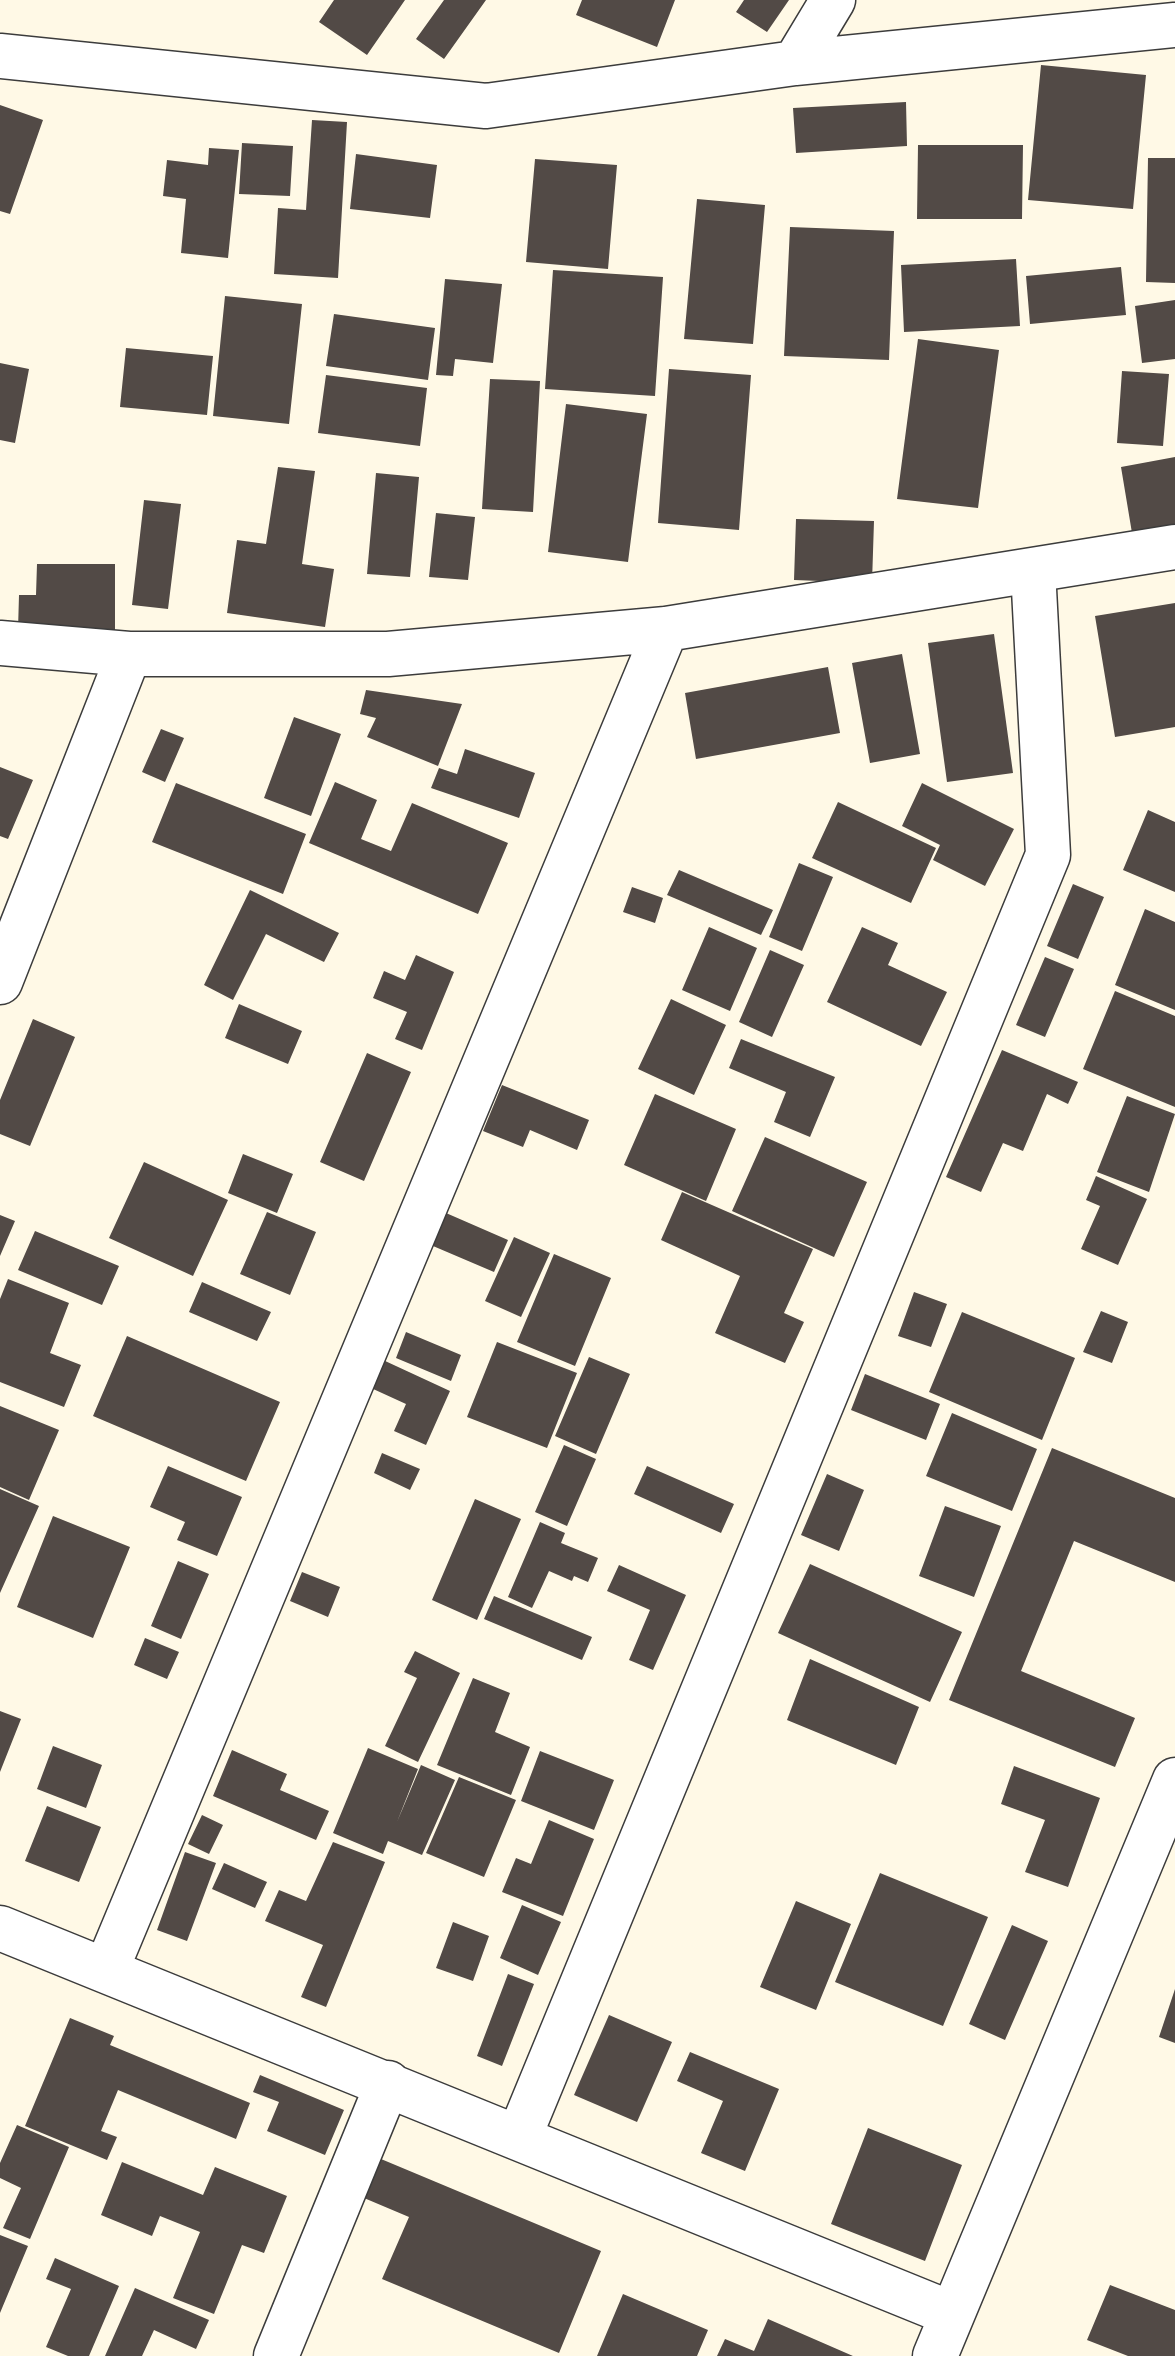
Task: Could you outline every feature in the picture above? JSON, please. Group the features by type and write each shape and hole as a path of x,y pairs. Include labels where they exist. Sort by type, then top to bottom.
{"street":[{"path":"795,63 833,0"},
{"path":"0,56 486,106 795,63 1175,25"},
{"path":"0,643 129,654 388,654 666,629 1175,547"},
{"path":"519,2137 1048,855 1033,570"},
{"path":"107,1968 666,629"},
{"path":"0,982 129,654"},
{"path":"935,2356 1175,1780"},
{"path":"0,1928 107,1968 952,2314"},
{"path":"276,2356 388,2083"}],"building":[{"path":"334,0 405,0 367,55 319,22"},
{"path":"444,0 486,0 444,59 416,39"},
{"path":"582,0 675,0 657,47 576,15"},
{"path":"744,0 789,0 767,32 736,12"},
{"path":"1041,65 1146,75 1133,209 1028,200"},
{"path":"906,102 907,146 796,153 793,108"},
{"path":"0,105 43,120 10,214 0,211"},
{"path":"312,120 347,122 338,278 274,274 278,208 306,210"},
{"path":"242,143 293,146 290,196 239,194"},
{"path":"918,145 1023,145 1022,219 917,219"},
{"path":"209,148 239,150 228,258 181,253 186,199 163,196 167,160 208,165"},
{"path":"356,154 437,165 430,218 350,209"},
{"path":"1148,158 1175,158 1175,283 1146,282"},
{"path":"535,159 617,165 608,269 526,262"},
{"path":"697,199 765,205 753,344 684,339"},
{"path":"790,227 894,231 889,360 784,356"},
{"path":"1016,259 1020,326 904,332 901,265"},
{"path":"1121,267 1126,315 1030,324 1026,276"},
{"path":"553,270 663,277 655,396 545,389"},
{"path":"445,279 502,284 493,363 455,359 453,376 436,375"},
{"path":"225,296 302,304 289,424 213,416"},
{"path":"1175,300 1175,359 1142,363 1135,306"},
{"path":"334,314 435,328 428,380 326,366"},
{"path":"918,339 999,350 978,508 897,499"},
{"path":"126,348 213,356 207,415 120,407"},
{"path":"0,363 29,369 15,443 0,440"},
{"path":"669,369 751,375 739,530 658,523"},
{"path":"1122,371 1169,374 1163,446 1117,443"},
{"path":"326,375 427,388 420,446 318,433"},
{"path":"490,379 540,381 533,512 482,509"},
{"path":"566,404 647,414 628,562 548,552"},
{"path":"1175,457 1175,538 1134,545 1121,467"},
{"path":"278,467 315,471 302,564 334,569 325,627 227,613 237,540 266,544"},
{"path":"376,473 419,477 410,577 367,574"},
{"path":"144,500 181,504 168,609 132,605"},
{"path":"436,513 475,517 468,580 429,577"},
{"path":"796,519 874,521 872,583 794,580"},
{"path":"37,564 115,564 115,630 18,630 19,595 36,595"},
{"path":"1175,603 1175,727 1115,737 1095,616"},
{"path":"994,634 1013,773 947,782 928,643"},
{"path":"902,654 920,754 870,763 852,663"},
{"path":"828,667 840,733 696,759 685,693"},
{"path":"366,690 462,704 438,766 367,737 376,718 360,714"},
{"path":"294,717 341,734 311,816 264,798"},
{"path":"161,729 184,738 165,782 142,772"},
{"path":"465,749 535,773 519,818 431,788 439,768 457,774"},
{"path":"0,767 33,780 8,839 0,836"},
{"path":"335,782 377,800 361,839 391,851 412,803 508,843 478,914 309,843"},
{"path":"176,783 306,834 283,894 152,842"},
{"path":"922,783 1014,829 985,886 933,860 940,845 902,826"},
{"path":"838,802 936,848 911,903 812,858"},
{"path":"1148,810 1175,822 1175,892 1123,870"},
{"path":"799,863 833,877 802,951 769,937"},
{"path":"679,870 773,910 761,935 667,895"},
{"path":"1073,884 1104,897 1078,959 1047,946"},
{"path":"632,887 663,898 655,923 623,912"},
{"path":"250,890 339,933 324,962 266,934 233,1000 204,985"},
{"path":"1145,909 1175,922 1175,1010 1115,985"},
{"path":"709,927 757,948 730,1011 682,990"},
{"path":"862,927 898,943 888,965 947,992 921,1046 827,1002"},
{"path":"770,950 804,965 772,1037 739,1022"},
{"path":"416,955 454,972 422,1050 395,1039 407,1012 373,998 384,971 405,980"},
{"path":"1045,957 1074,969 1045,1037 1016,1025"},
{"path":"1115,991 1175,1016 1175,1107 1083,1069"},
{"path":"671,999 726,1025 694,1095 638,1069"},
{"path":"239,1004 302,1031 288,1064 225,1038"},
{"path":"33,1019 75,1037 30,1146 0,1134 0,1100"},
{"path":"741,1039 835,1077 810,1137 774,1122 786,1092 729,1068"},
{"path":"1002,1050 1078,1082 1068,1104 1047,1094 1023,1151 1003,1143 981,1192 946,1177"},
{"path":"367,1053 411,1072 364,1181 320,1162"},
{"path":"502,1085 589,1120 577,1150 530,1130 523,1147 483,1131"},
{"path":"655,1094 736,1129 706,1201 624,1165"},
{"path":"1127,1096 1175,1114 1149,1192 1097,1172"},
{"path":"765,1137 867,1182 834,1257 732,1211"},
{"path":"243,1154 293,1174 277,1213 228,1193"},
{"path":"144,1162 228,1200 193,1276 109,1238"},
{"path":"1096,1176 1147,1199 1118,1265 1081,1249 1100,1206 1086,1200"},
{"path":"682,1192 813,1249 784,1313 804,1322 785,1363 715,1333 740,1276 661,1240"},
{"path":"267,1212 316,1232 290,1295 240,1274"},
{"path":"446,1213 508,1240 494,1272 433,1246"},
{"path":"0,1215 15,1221 0,1256"},
{"path":"35,1231 119,1266 102,1305 18,1270"},
{"path":"514,1237 550,1253 521,1317 485,1301"},
{"path":"554,1254 611,1278 575,1366 517,1342"},
{"path":"8,1279 69,1303 50,1353 81,1365 64,1407 0,1382 0,1299"},
{"path":"202,1282 271,1312 257,1341 189,1312"},
{"path":"914,1292 947,1304 931,1347 898,1336"},
{"path":"1101,1311 1128,1322 1112,1363 1083,1352"},
{"path":"962,1312 1075,1358 1042,1440 929,1392"},
{"path":"406,1332 461,1355 451,1381 396,1358"},
{"path":"127,1336 280,1402 246,1481 93,1416"},
{"path":"497,1342 577,1373 547,1448 467,1417"},
{"path":"589,1357 630,1374 596,1454 555,1436"},
{"path":"383,1360 450,1391 426,1445 394,1431 406,1404 371,1388"},
{"path":"865,1374 940,1404 926,1440 851,1410"},
{"path":"0,1406 59,1430 29,1500 0,1487"},
{"path":"952,1413 1037,1449 1012,1511 926,1476"},
{"path":"564,1445 596,1459 567,1526 535,1512"},
{"path":"1052,1448 1175,1498 1175,1582 1074,1541 1021,1671 1135,1718 1115,1767 949,1700"},
{"path":"382,1453 420,1469 410,1490 374,1473"},
{"path":"168,1466 242,1497 217,1556 177,1540 185,1522 150,1507"},
{"path":"647,1466 734,1504 721,1533 634,1494"},
{"path":"827,1474 864,1490 839,1551 801,1535"},
{"path":"0,1489 39,1506 0,1593"},
{"path":"475,1499 521,1519 477,1620 432,1600"},
{"path":"945,1506 1001,1526 974,1597 919,1576"},
{"path":"53,1516 130,1547 93,1638 17,1607"},
{"path":"540,1522 565,1533 561,1543 598,1558 588,1582 574,1576 572,1581 549,1571 532,1608 508,1597"},
{"path":"178,1561 209,1574 181,1639 151,1626"},
{"path":"810,1564 962,1632 930,1702 778,1633"},
{"path":"619,1565 686,1595 653,1670 629,1660 650,1610 607,1591"},
{"path":"302,1572 340,1587 328,1617 290,1601"},
{"path":"494,1596 592,1637 582,1660 484,1619"},
{"path":"145,1638 179,1652 167,1679 134,1665"},
{"path":"415,1651 460,1673 418,1762 385,1746 417,1678 404,1672"},
{"path":"810,1659 919,1707 896,1765 787,1720"},
{"path":"473,1678 510,1693 495,1732 530,1747 511,1795 437,1765"},
{"path":"0,1711 21,1719 0,1772"},
{"path":"53,1746 102,1765 86,1808 37,1789"},
{"path":"368,1748 418,1769 397,1822 421,1765 455,1780 422,1855 388,1841 383,1854 333,1833"},
{"path":"232,1750 287,1774 280,1790 329,1811 316,1840 213,1796"},
{"path":"540,1751 614,1780 594,1830 521,1801"},
{"path":"1014,1766 1100,1798 1068,1887 1025,1872 1045,1820 1001,1804"},
{"path":"459,1777 516,1800 484,1877 426,1853"},
{"path":"47,1806 101,1827 79,1882 25,1861"},
{"path":"202,1815 223,1825 209,1854 188,1844"},
{"path":"549,1820 594,1839 563,1916 502,1892 516,1858 531,1864"},
{"path":"333,1842 385,1862 326,2007 301,1997 323,1945 265,1921 279,1890 306,1901"},
{"path":"185,1852 216,1863 187,1941 157,1930"},
{"path":"224,1863 267,1882 255,1908 212,1889"},
{"path":"880,1873 988,1917 943,2026 835,1982"},
{"path":"796,1901 851,1924 816,2010 760,1987"},
{"path":"522,1905 561,1922 538,1975 500,1958"},
{"path":"453,1922 489,1936 473,1981 436,1968"},
{"path":"1012,1925 1048,1941 1005,2040 969,2024"},
{"path":"508,1974 534,1984 502,2066 477,2056"},
{"path":"1175,1989 1175,2043 1159,2037"},
{"path":"609,2015 672,2042 637,2122 574,2095"},
{"path":"70,2018 114,2036 110,2045 250,2103 236,2139 118,2090 101,2131 117,2137 107,2160 25,2126"},
{"path":"690,2052 779,2089 745,2171 701,2153 723,2101 677,2081"},
{"path":"260,2075 344,2110 325,2155 267,2131 279,2102 253,2092"},
{"path":"17,2125 69,2147 30,2239 3,2228 21,2188 0,2178 0,2163"},
{"path":"868,2128 962,2165 925,2261 831,2224"},
{"path":"381,2159 601,2251 559,2353 382,2279 409,2217 364,2198"},
{"path":"122,2162 203,2195 215,2167 287,2196 264,2253 242,2245 214,2314 173,2298 200,2232 160,2216 152,2236 101,2215"},
{"path":"0,2235 28,2246 0,2313"},
{"path":"55,2258 119,2286 89,2356 68,2356 46,2347 71,2289 46,2279"},
{"path":"1110,2285 1175,2310 1175,2356 1128,2356 1087,2340"},
{"path":"135,2288 209,2320 196,2349 154,2330 142,2356 105,2356"},
{"path":"623,2294 708,2330 697,2356 597,2356"},
{"path":"768,2319 853,2356 717,2356 725,2339 754,2351"}]}
